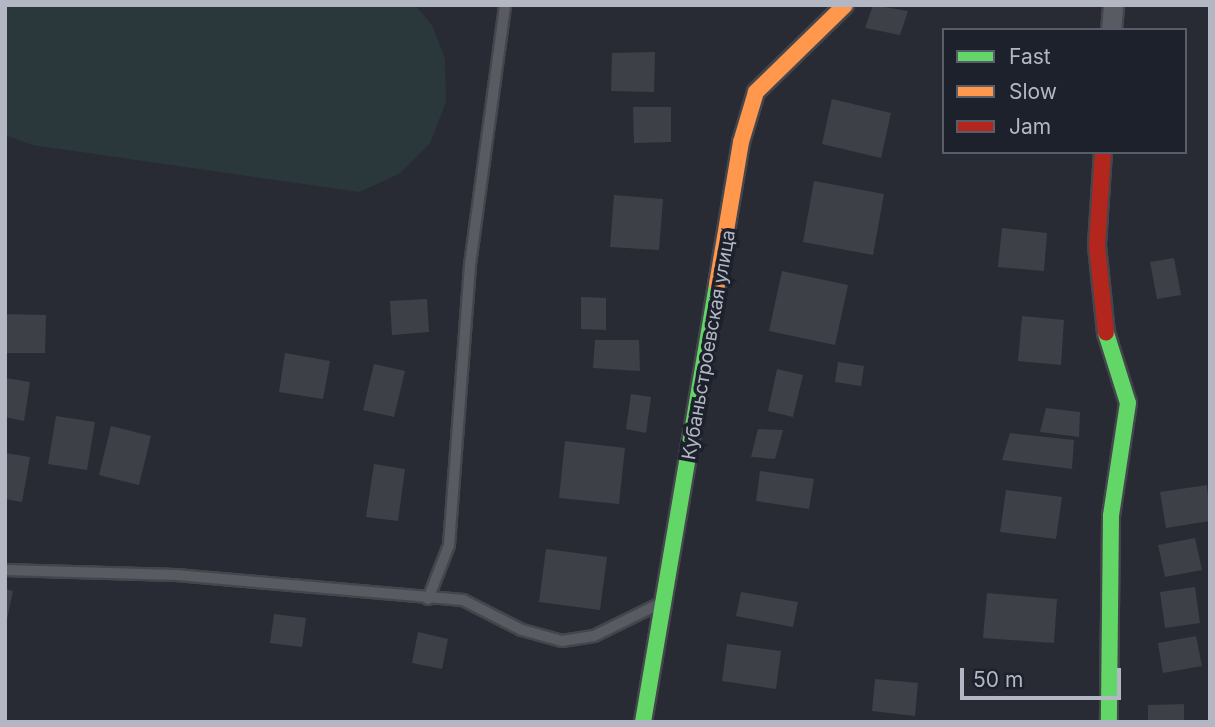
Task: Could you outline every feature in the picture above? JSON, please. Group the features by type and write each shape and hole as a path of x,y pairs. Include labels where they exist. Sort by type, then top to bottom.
{"street":[{"name":"Кубаньстроевская улица","path":"643,722 741,142 756,92 845,5"},
{"path":"1111,28 1113,5"},
{"path":"1103,154 1097,246 1107,344 1128,403 1111,516 1109,722"}],"lane":[{"path":"428,599 449,545 470,265 505,5"},
{"path":"5,570 176,575 463,600 522,630 562,641 594,636 665,601"}],"shaded area":[{"path":"5,5 415,5 432,25 445,59 446,102 430,143 399,174 359,192 32,145 5,135"}],"building":[{"path":"873,5 908,11 900,35 865,28"},
{"path":"655,52 654,92 611,91 612,53"},
{"path":"832,99 891,113 881,158 822,144"},
{"path":"633,107 671,107 671,142 634,143"},
{"path":"814,181 884,194 873,255 803,242"},
{"path":"614,195 663,199 659,250 610,247"},
{"path":"1002,228 1047,233 1044,271 998,267"},
{"path":"1174,258 1181,295 1157,299 1150,262"},
{"path":"782,271 848,285 835,345 769,331"},
{"path":"581,297 606,298 606,330 581,329"},
{"path":"427,299 429,332 392,335 390,301"},
{"path":"5,314 46,315 45,353 5,353"},
{"path":"1022,316 1064,320 1061,365 1018,361"},
{"path":"595,340 639,340 640,371 593,368"},
{"path":"285,353 330,361 323,399 279,392"},
{"path":"838,362 864,366 861,386 835,382"},
{"path":"374,364 405,371 394,417 363,410"},
{"path":"777,369 803,375 793,417 768,411"},
{"path":"5,378 30,382 24,421 5,417"},
{"path":"631,394 651,397 646,433 626,429"},
{"path":"1046,408 1080,412 1079,437 1040,432"},
{"path":"56,416 95,422 87,470 48,464"},
{"path":"111,426 151,436 139,485 99,475"},
{"path":"758,429 783,430 775,459 751,457"},
{"path":"1010,433 1074,440 1072,469 1002,460"},
{"path":"565,441 625,448 619,504 559,498"},
{"path":"5,453 30,457 22,502 5,499"},
{"path":"374,464 405,469 398,521 366,517"},
{"path":"760,471 814,479 809,509 756,501"},
{"path":"1207,485 1210,521 1166,528 1160,492"},
{"path":"1006,490 1062,497 1056,539 1000,532"},
{"path":"1195,538 1202,570 1165,577 1158,545"},
{"path":"546,549 607,557 600,610 539,602"},
{"path":"1195,587 1200,623 1165,628 1160,592"},
{"path":"5,589 13,591 6,624 5,624"},
{"path":"741,592 798,602 793,627 736,616"},
{"path":"987,593 1057,599 1054,643 983,638"},
{"path":"274,614 306,618 302,647 270,643"},
{"path":"418,632 448,639 442,669 412,663"},
{"path":"1196,636 1202,666 1163,673 1158,643"},
{"path":"727,644 781,651 776,689 722,681"},
{"path":"875,679 918,683 915,716 872,711"},
{"path":"1184,704 1184,722 1148,722 1148,705"}],"traffic: fast":[{"path":"643,722 717,284"},
{"path":"1106,333 1128,403 1111,516 1109,722"}],"traffic: slow":[{"path":"717,284 741,142 756,92 845,5"}],"traffic: jam":[{"path":"1103,154 1097,246 1106,333"}]}
